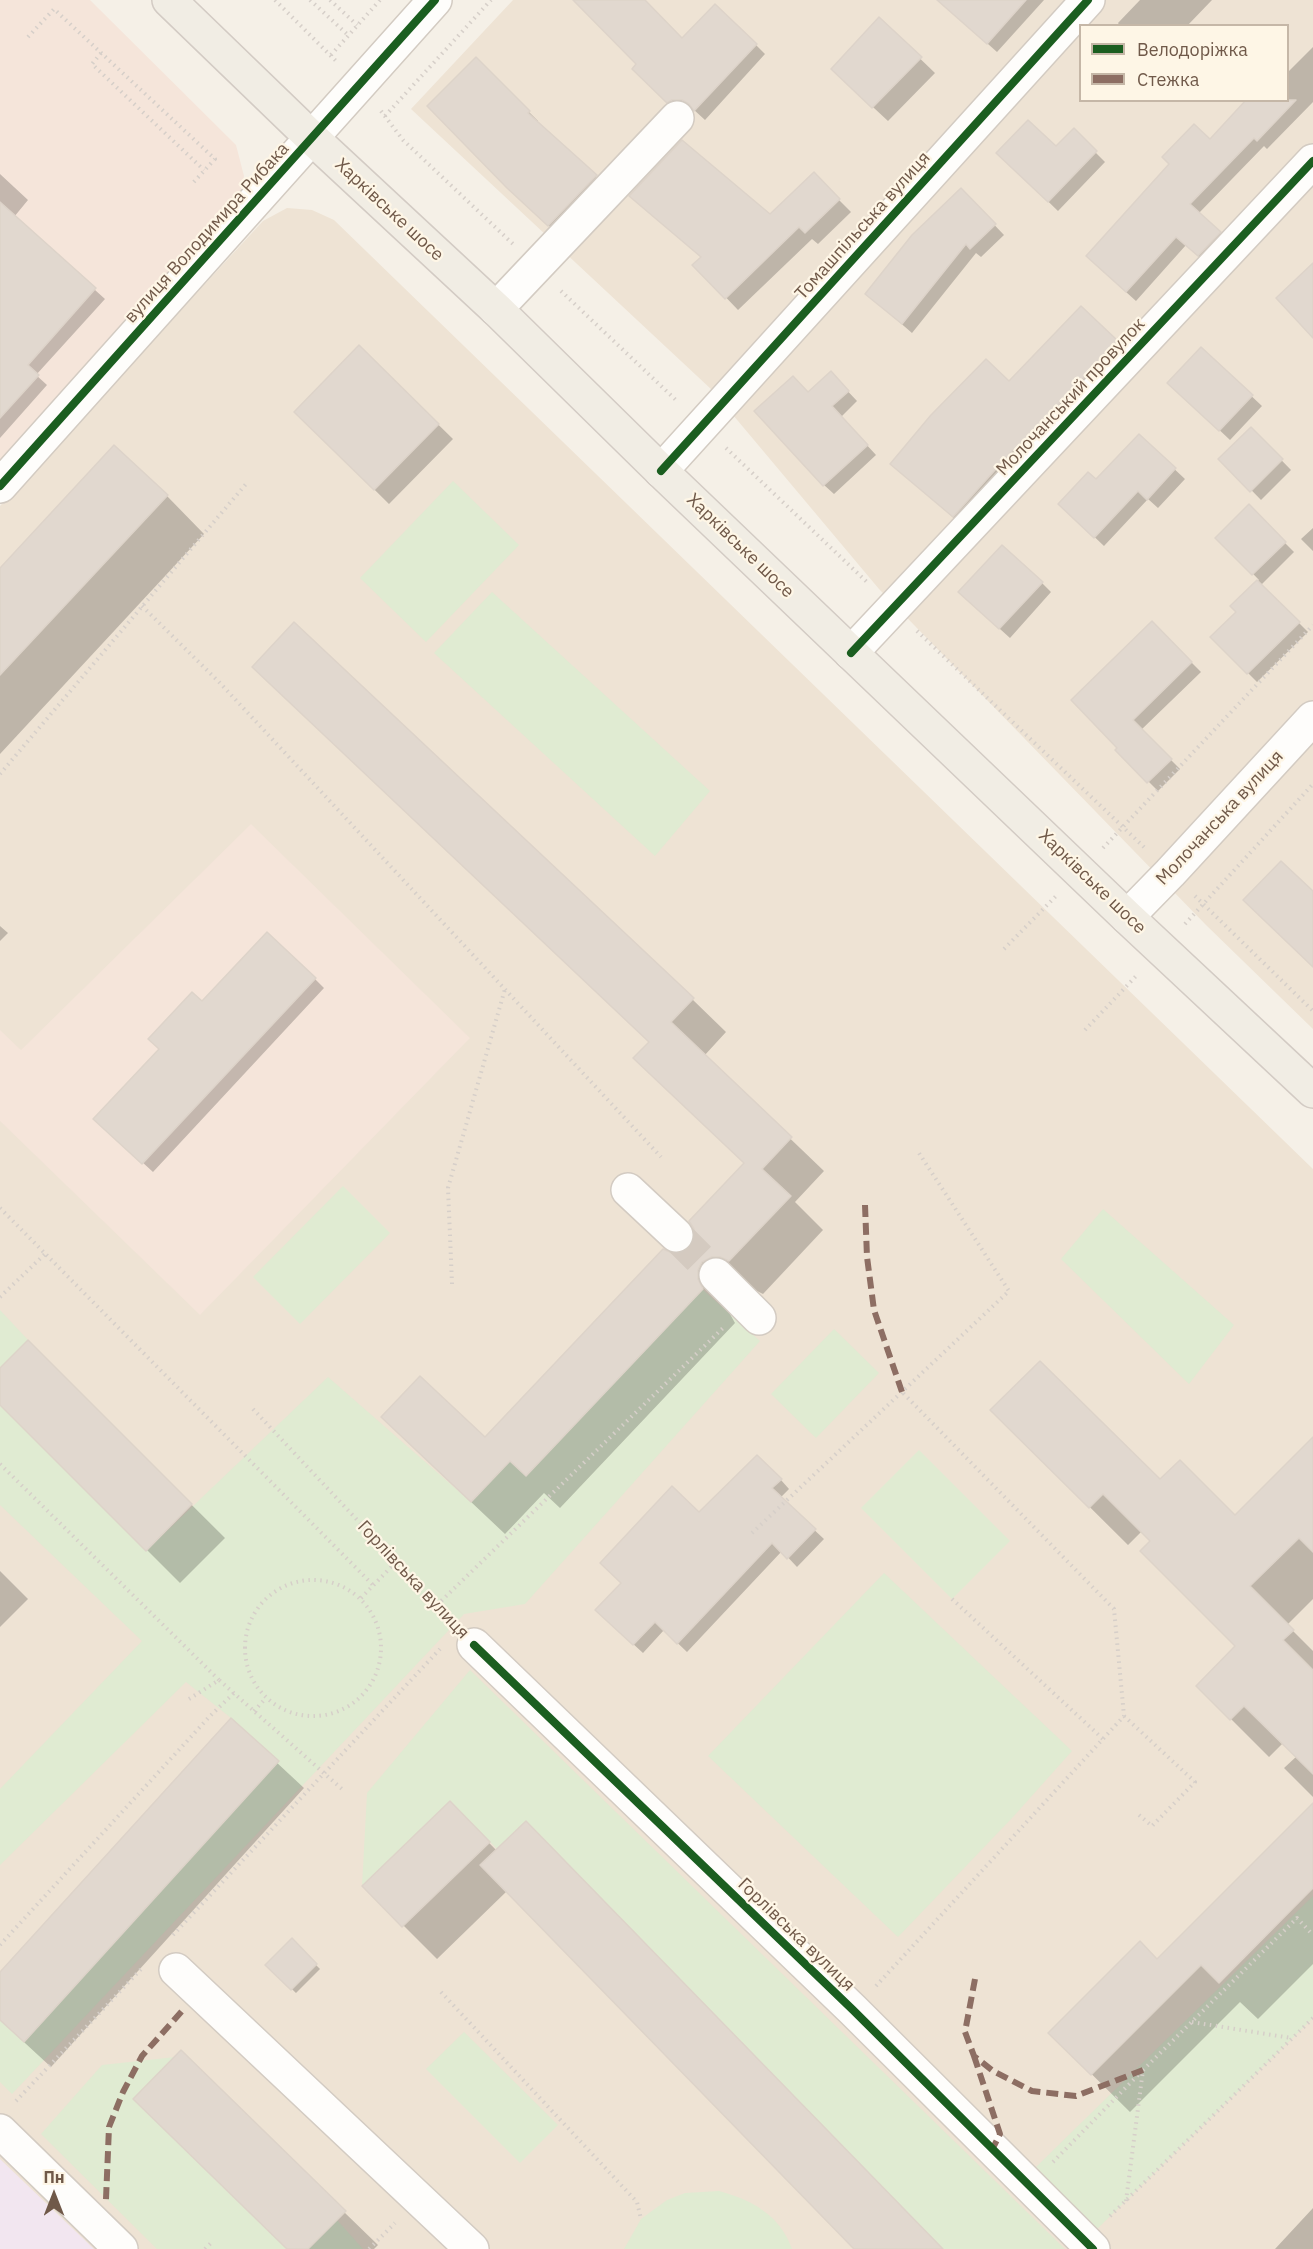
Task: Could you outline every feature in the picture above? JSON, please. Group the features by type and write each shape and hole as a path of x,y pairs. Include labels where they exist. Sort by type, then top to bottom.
{"main road":[{"name":"Харківське шосе","path":"169,0 313,139 496,309 661,471 1127,917 1313,1091"}],"street":[{"name":"вулиця Володимира Рибака","path":"0,486 435,0"},
{"name":"Томашпільська вулиця","path":"661,471 1088,0"},
{"path":"496,309 677,118"},
{"name":"Молочанський провулок","path":"851,653 1313,161"},
{"name":"Молочанська вулиця","path":"1127,917 1313,718"},
{"path":"628,1190 676,1235"},
{"path":"716,1275 753,1312"},
{"name":"Горлівська вулиця","path":"467,1637 853,2010 1089,2245"},
{"path":"162,1965 472,2249"},
{"path":"6,2119 121,2249"}],"path":[{"path":"275,0 360,85 403,140 1123,826 1313,1011"},
{"path":"310,0 348,35"},
{"path":"330,0 357,25"},
{"path":"331,55 380,0"},
{"path":"384,116 490,0"},
{"path":"357,8 396,44"},
{"path":"28,37 54,9 215,159 191,185"},
{"path":"101,53 92,64 204,170"},
{"path":"0,774 246,484"},
{"path":"142,606 220,683 661,1157"},
{"path":"1004,949 1081,871 1313,625"},
{"path":"1085,1030 1313,784"},
{"path":"452,1284 448,1188 505,989"},
{"path":"752,1533 1009,1291 917,1150"},
{"path":"0,1208 373,1585"},
{"path":"0,1298 45,1254"},
{"path":"436,1605 753,1312"},
{"path":"902,1392 1114,1609 1124,1716 1195,1782 1152,1826 1139,1815"},
{"path":"0,1464 219,1680 343,1790"},
{"path":"361,1598 396,1562"},
{"path":"322,1580 343,1586 361,1598 374,1615 381,1636 382,1657 376,1678 363,1696 346,1709 326,1716 304,1716 284,1711 266,1698 253,1681 246,1661 245,1640 251,1619 263,1601 280,1588 300,1581 322,1580"},
{"path":"952,1599 1103,1739"},
{"path":"172,1936 326,1774 467,1637"},
{"path":"189,1699 219,1680"},
{"path":"0,1945 210,1716 234,1693"},
{"path":"255,1711 266,1698"},
{"path":"853,2010 1124,1716"},
{"path":"1030,2186 1143,2070 1297,1918 1313,1935"},
{"path":"6,2119 162,1965"},
{"path":"441,1992 638,2202 641,2218"},
{"path":"1089,2245 1125,2201 1313,2018"},
{"path":"1192,2022 1292,2038"},
{"path":"1125,2201 1143,2070"},
{"path":"205,2249 211,2243"}],"shaded area":[{"path":"0,0 90,0 236,145 244,176 239,199 0,464"},
{"path":"513,0 1313,0 1313,1029 1206,925 879,589 712,390 411,109"},
{"path":"287,208 312,210 334,220 1313,1169 1313,2249 0,2249 0,506 263,221"},
{"path":"251,824 470,1038 200,1315 0,1121 0,1030 21,1050"},
{"path":"0,2159 94,2249 0,2249"}],"green space":[{"path":"453,481 519,545 426,642 360,578"},
{"path":"492,592 710,791 655,856 434,653"},
{"path":"343,1186 390,1233 300,1324 253,1277"},
{"path":"1103,1209 1234,1325 1189,1384 1061,1259"},
{"path":"702,1289 760,1341 525,1604 464,1614 12,2094 0,2082 0,2020 24,2042 279,1761 186,1682 0,1865 0,1789 142,1641 0,1505 0,1405 146,1551 328,1377 471,1502 510,1461 526,1475"},
{"path":"0,1310 28,1340 0,1368"},
{"path":"834,1329 879,1373 816,1438 771,1394"},
{"path":"919,1450 1010,1541 952,1599 861,1508"},
{"path":"884,1573 1072,1751 1013,1817 898,1937 708,1756"},
{"path":"470,1670 1065,2249 943,2249 526,1821 497,1849 450,1801 362,1886 367,1793"},
{"path":"1313,1896 1313,2018 1095,2231 1036,2167"},
{"path":"464,2032 558,2125 520,2163 426,2069"},
{"path":"175,2057 287,2249 157,2249 41,2134 102,2065"},
{"path":"719,2191 753,2204 772,2218 787,2237 792,2249 624,2249 641,2219 667,2200 685,2193"},
{"path":"337,2220 363,2249 308,2249"}],"building":[{"path":"573,0 645,0 682,38 715,4 757,44 694,111 682,100 672,100 667,103 632,69 636,64"},
{"path":"937,0 1026,0 987,44"},
{"path":"879,17 922,57 872,108 831,69"},
{"path":"476,57 530,111 528,113 597,175 548,226 507,188 427,106"},
{"path":"1296,100 1257,141 1254,138 1190,204 1221,232 1198,256 1176,237 1126,292 1086,256 1169,164 1162,157 1194,124 1210,139 1244,102"},
{"path":"1028,120 1056,146 1074,128 1097,151 1048,202 996,153"},
{"path":"682,140 770,214 814,172 840,199 805,233 799,227 725,299 692,265 701,257 629,196"},
{"path":"961,188 996,224 970,249 966,244 902,324 865,294 912,235"},
{"path":"0,202 96,288 28,365 39,375 0,418"},
{"path":"1313,263 1313,338 1276,298"},
{"path":"1081,306 1118,341 1015,451 1013,450 953,517 890,464 931,415 986,359 1009,381"},
{"path":"359,345 439,424 374,490 294,412"},
{"path":"1201,347 1253,395 1219,431 1167,383"},
{"path":"831,371 849,391 832,406 868,445 823,486 754,411 793,376 808,392"},
{"path":"1251,427 1283,459 1250,492 1218,459"},
{"path":"1139,434 1176,468 1147,500 1138,491 1094,538 1058,504 1088,472 1096,479"},
{"path":"114,445 168,495 0,675 0,568"},
{"path":"1249,504 1286,542 1252,575 1215,538"},
{"path":"1002,545 1043,582 999,629 958,592"},
{"path":"1257,580 1300,622 1247,674 1210,637 1236,612 1230,606"},
{"path":"1152,621 1192,662 1133,720 1172,759 1147,783 1071,700"},
{"path":"294,622 694,998 671,1022 792,1137 762,1169 791,1196 729,1261 720,1257 712,1257 702,1262 698,1270 698,1279 703,1289 526,1476 510,1461 471,1502 381,1417 420,1376 485,1437 663,1249 672,1253 682,1253 689,1248 694,1239 694,1229 689,1221 744,1163 633,1058 649,1042 252,667"},
{"path":"1281,861 1313,891 1313,967 1243,900"},
{"path":"267,932 316,978 142,1164 93,1119 159,1049 148,1039 192,992 202,1001"},
{"path":"28,1340 192,1504 146,1551 0,1405 0,1368"},
{"path":"1040,1361 1160,1479 1180,1460 1235,1515 1313,1437 1313,1552 1299,1538 1250,1586 1294,1630 1283,1640 1313,1670 1313,1774 1244,1706 1230,1720 1196,1686 1235,1646 1140,1551 1150,1541 1103,1494 1089,1508 990,1410"},
{"path":"757,1455 782,1479 772,1488 816,1529 787,1559 772,1543 677,1644 655,1622 633,1645 595,1610 621,1583 600,1563 672,1486 699,1512"},
{"path":"231,1718 279,1761 24,2042 0,2020 0,1972"},
{"path":"450,1801 490,1842 402,1927 362,1886"},
{"path":"1313,1803 1313,1888 1219,1983 1201,1965 1091,2075 1048,2033 1140,1941 1157,1959"},
{"path":"526,1821 943,2249 854,2249 480,1865"},
{"path":"292,1938 317,1964 291,1990 265,1965"},
{"path":"181,2050 346,2211 308,2249 287,2249 133,2099"}],"tunnel":[{"path":"676,1235 716,1275"}],"marked path":[{"path":"865,1205 867,1257 874,1310 902,1392"},
{"path":"975,1979 965,2032 974,2056 993,2071 1032,2091 1076,2096 1143,2070"},
{"path":"106,2199 109,2127 123,2092 142,2056 182,2011"},
{"path":"974,2056 1000,2134 993,2148"}],"cycle path":[{"path":"0,486 435,0"},
{"path":"661,471 1088,0"},
{"path":"851,653 1313,161"},
{"path":"474,1645 853,2010 1093,2249"}]}
